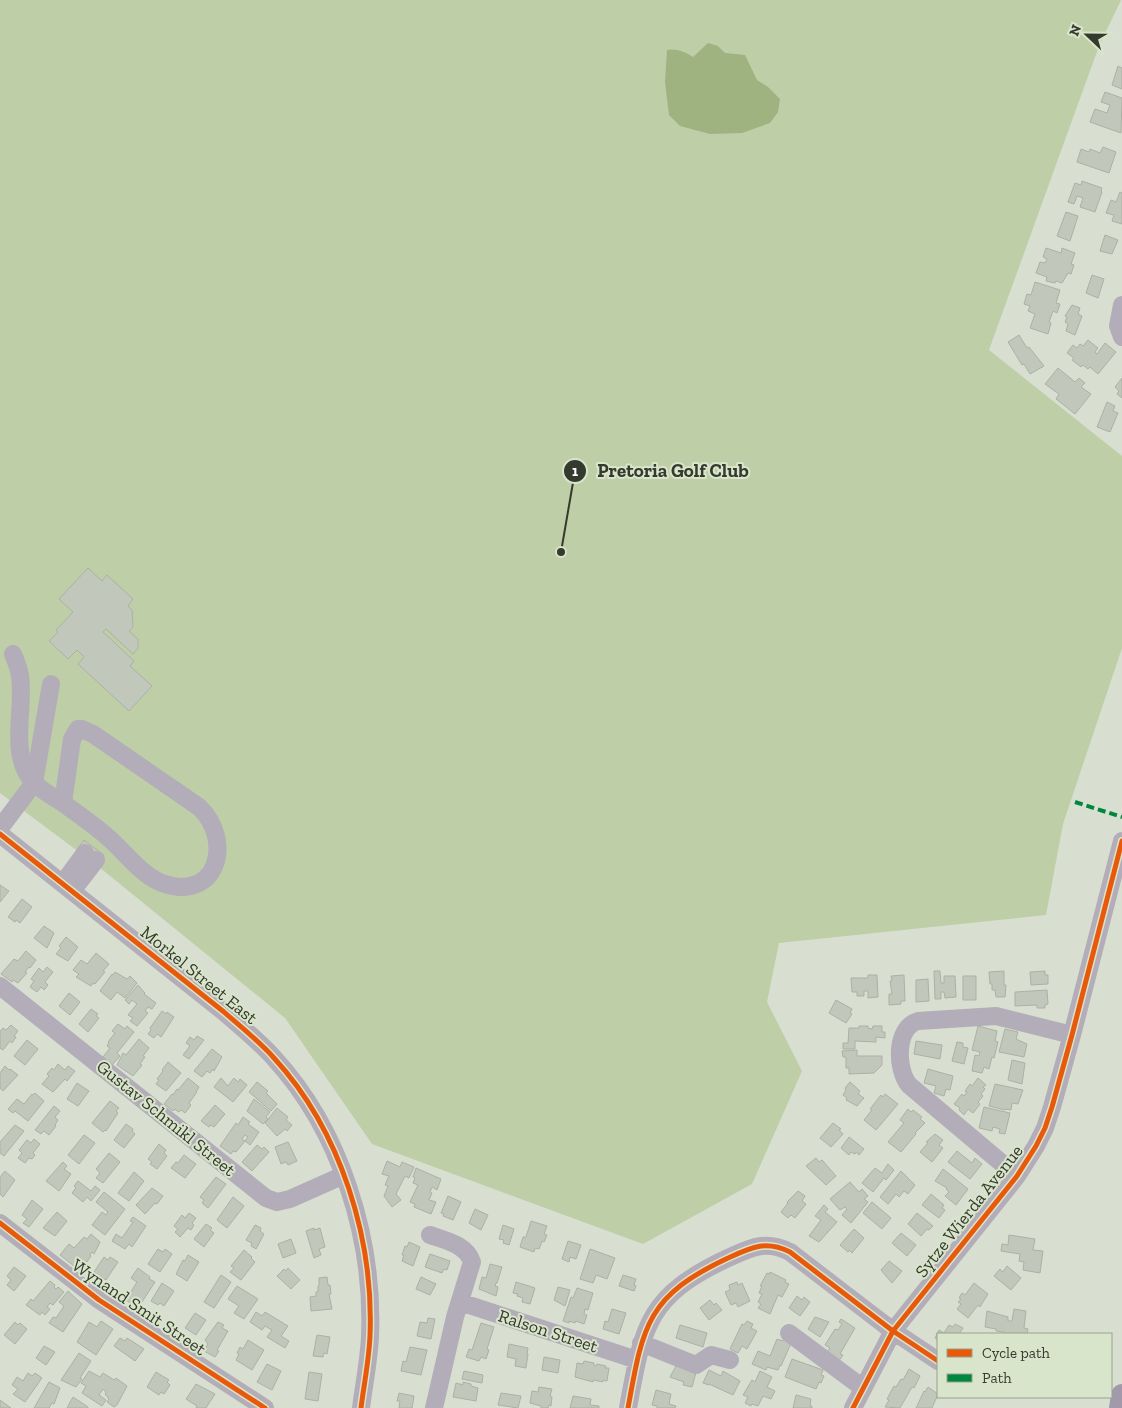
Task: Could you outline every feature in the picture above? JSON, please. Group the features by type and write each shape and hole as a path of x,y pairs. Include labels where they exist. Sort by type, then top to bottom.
{"main road":[{"path":"1120,1408 1122,1395"}],"street":[{"path":"1122,305 1118,326 1122,337"},
{"path":"13,654 20,677 21,755 24,766 34,783 63,803 98,847 160,882 177,886 189,886 202,882 211,874 216,861 216,834 206,813 199,806 82,729 75,733 72,739 63,803"},
{"path":"0,828 34,783 51,684"},
{"name":"Morkel Street East","path":"0,834 254,1038 275,1059 317,1118 344,1175 363,1238 369,1292 370,1337 361,1408"},
{"name":"Sytze Wierda Avenue","path":"853,1408 893,1331 1017,1176 1045,1128 1072,1035 1122,842"},
{"path":"68,887 98,847"},
{"name":"Gustav Schmikl Street","path":"0,986 266,1198 277,1202 290,1199 344,1175"},
{"path":"1017,1176 904,1079 901,1066 902,1034 907,1027 918,1021 996,1016 1072,1035"},
{"name":"Wynand Smit Street","path":"0,1223 99,1300 265,1408"},
{"path":"430,1234 466,1250 472,1262 460,1302 434,1408"},
{"path":"628,1408 641,1343 656,1310 670,1293 695,1275 742,1252 769,1245 778,1246 790,1252 893,1331 937,1360"},
{"name":"Ralson Street","path":"460,1302 637,1360"},
{"path":"789,1333 863,1388"},
{"path":"641,1343 696,1365 711,1356 730,1360"}],"shaded area":[{"path":"0,0 1121,0 1099,46 989,350 1122,456 1122,648 1063,824 1046,915 779,943 767,1002 802,1071 752,1184 643,1244 372,1144 285,1018 99,867 0,793"},
{"path":"708,43 718,46 725,53 745,55 757,80 768,87 780,99 778,112 770,123 742,133 710,134 680,126 669,115 665,82 667,50 680,51 693,57"}],"building":[{"path":"1118,66 1122,68 1122,89 1112,85"},
{"path":"1105,92 1122,98 1121,133 1090,122 1095,109 1107,113 1110,105 1101,102"},
{"path":"1103,147 1116,152 1109,173 1077,162 1081,149 1089,152 1090,149 1100,153"},
{"path":"1082,181 1102,188 1095,212 1080,207 1083,198 1077,196 1074,204 1068,202 1075,183 1081,185"},
{"path":"1120,192 1122,193 1122,224 1112,221 1114,215 1106,213 1111,200 1116,202"},
{"path":"1066,212 1078,216 1070,241 1057,236"},
{"path":"1105,235 1118,240 1112,254 1100,251"},
{"path":"1046,248 1061,253 1062,248 1075,253 1071,264 1074,265 1071,274 1068,273 1062,283 1046,281 1047,277 1036,273 1040,262 1045,263 1047,259 1043,257"},
{"path":"1092,275 1104,279 1098,298 1086,293"},
{"path":"1035,282 1060,290 1056,303 1060,304 1057,313 1053,311 1049,322 1051,323 1048,334 1030,328 1035,314 1028,311 1030,306 1024,304 1027,294 1031,295"},
{"path":"1072,305 1080,308 1078,314 1082,316 1075,335 1066,331 1068,324 1065,322 1067,317 1065,316"},
{"path":"1019,335 1027,348 1029,347 1044,366 1030,374 1008,342"},
{"path":"1088,340 1098,348 1095,352 1097,354 1105,343 1116,352 1098,374 1090,367 1088,369 1083,365 1081,367 1067,353 1073,345 1077,348 1080,344 1083,346"},
{"path":"1058,368 1075,382 1079,378 1085,383 1081,387 1091,394 1075,414 1056,399 1059,394 1045,384"},
{"path":"1122,378 1122,398 1117,394 1119,391 1115,387"},
{"path":"1107,402 1115,406 1113,411 1118,413 1110,432 1097,427"},
{"path":"88,568 102,581 107,575 133,599 128,606 132,610 133,627 129,631 138,639 138,648 133,654 106,629 103,632 134,661 130,666 152,686 129,711 78,664 84,657 77,650 68,659 49,641 58,632 56,630 73,612 59,599"},
{"path":"84,840 104,855 97,863 78,848"},
{"path":"0,885 9,891 0,902"},
{"path":"22,899 32,907 20,923 8,917"},
{"path":"44,926 54,933 47,948 34,938"},
{"path":"66,937 78,947 68,961 56,954"},
{"path":"26,951 36,960 18,983 13,980 12,982 1,974 14,959 18,961"},
{"path":"96,953 109,964 103,971 105,972 91,986 76,977 79,974 73,970 81,960 87,964"},
{"path":"47,967 53,972 45,982 48,985 44,990 41,987 37,992 30,987 34,981 31,979 39,968 43,972"},
{"path":"934,971 940,971 941,983 944,983 944,976 955,976 956,997 945,998 944,992 941,992 941,999 935,999"},
{"path":"1004,971 1005,997 996,997 995,990 992,990 992,984 990,984 989,972"},
{"path":"1045,971 1045,975 1048,975 1048,984 1031,985 1030,972"},
{"path":"115,972 127,979 130,976 137,983 125,998 117,992 111,1000 100,991"},
{"path":"868,975 877,975 878,997 868,998 868,991 864,991 864,996 857,996 857,992 852,992 851,978 868,978"},
{"path":"904,975 905,1001 901,1001 901,1004 889,1005 889,994 892,994 891,976"},
{"path":"963,976 976,976 976,1000 963,1000"},
{"path":"928,979 929,1001 916,1002 916,980"},
{"path":"138,985 144,994 156,1003 152,1009 148,1007 145,1011 148,1013 137,1026 130,1021 133,1018 128,1015 137,1004 132,1000 129,1004 125,1000"},
{"path":"1047,990 1048,1004 1045,1005 1045,1008 1037,1008 1037,1005 1015,1006 1015,992"},
{"path":"69,993 80,1002 70,1015 59,1006"},
{"path":"836,1000 852,1009 850,1013 852,1014 846,1023 829,1013"},
{"path":"91,1009 98,1014 96,1016 99,1018 88,1032 79,1024"},
{"path":"162,1011 174,1017 161,1037 157,1034 154,1038 148,1034"},
{"path":"118,1024 125,1029 127,1026 134,1032 117,1053 120,1056 112,1065 103,1057 110,1048 107,1046 108,1042 115,1033 112,1031"},
{"path":"11,1025 18,1031 12,1043 10,1041 3,1050 0,1048 0,1031 3,1028 6,1030"},
{"path":"859,1026 868,1026 868,1028 872,1029 873,1026 882,1026 885,1038 876,1037 876,1042 855,1041 855,1049 843,1049 843,1043 848,1043 849,1028 859,1028"},
{"path":"978,1026 997,1031 995,1041 998,1042 989,1069 984,1067 982,1073 972,1071 975,1055 979,1056 980,1052 972,1050"},
{"path":"1005,1029 1018,1032 1016,1039 1027,1044 1024,1057 999,1052"},
{"path":"197,1036 204,1040 189,1059 183,1055 190,1046 186,1043 190,1037 194,1040"},
{"path":"139,1039 149,1048 143,1056 145,1057 140,1064 142,1065 133,1076 117,1065 123,1053 126,1055"},
{"path":"27,1040 38,1049 25,1065 14,1056"},
{"path":"916,1041 942,1045 940,1059 914,1054"},
{"path":"957,1042 963,1043 963,1047 968,1048 964,1064 952,1061"},
{"path":"212,1049 222,1057 214,1071 213,1069 210,1073 207,1071 202,1077 194,1071"},
{"path":"857,1050 857,1056 882,1056 882,1065 874,1073 849,1074 849,1068 846,1068 846,1057 843,1057 842,1051"},
{"path":"1012,1060 1025,1063 1022,1084 1008,1080"},
{"path":"168,1062 181,1073 166,1091 156,1084 159,1080 157,1079"},
{"path":"58,1064 65,1070 68,1066 75,1071 67,1081 65,1079 53,1092 42,1084 49,1076 47,1074 52,1068 54,1070"},
{"path":"5,1066 18,1075 3,1091 0,1088 0,1073"},
{"path":"928,1069 953,1076 950,1090 946,1089 944,1096 934,1093 936,1086 924,1083"},
{"path":"188,1078 199,1087 197,1092 185,1113 181,1110 179,1112 174,1109 173,1111 164,1104"},
{"path":"221,1078 228,1086 234,1078 238,1082 240,1079 247,1085 233,1102 214,1087"},
{"path":"978,1078 986,1085 983,1087 985,1089 981,1094 983,1096 978,1102 980,1104 973,1113 968,1109 964,1115 959,1110 960,1108 954,1104 962,1094 964,1096 970,1084 972,1086"},
{"path":"257,1082 268,1091 266,1093 277,1104 271,1111 249,1092"},
{"path":"850,1082 860,1091 858,1094 864,1098 857,1106 846,1100 847,1098 843,1095 846,1090 845,1088"},
{"path":"77,1083 89,1091 78,1106 67,1099"},
{"path":"995,1084 1023,1090 1018,1104 1012,1103 1011,1110 989,1106"},
{"path":"35,1093 44,1101 28,1121 15,1111 13,1113 8,1109 17,1099 24,1104"},
{"path":"885,1094 898,1104 876,1130 864,1120 881,1095 883,1097"},
{"path":"254,1099 270,1112 266,1117 268,1119 263,1124 247,1111"},
{"path":"110,1101 119,1108 116,1111 118,1113 106,1131 103,1132 92,1123"},
{"path":"215,1105 225,1114 214,1127 211,1125 209,1127 201,1121"},
{"path":"54,1106 60,1111 55,1117 58,1120 56,1126 49,1135 44,1131 41,1134 35,1130"},
{"path":"984,1107 1010,1113 1005,1134 999,1133 1000,1129 993,1127 992,1131 979,1128"},
{"path":"277,1108 288,1117 286,1120 292,1125 287,1131 285,1129 277,1136 265,1123"},
{"path":"908,1109 911,1112 913,1110 922,1117 920,1119 925,1123 901,1152 888,1142 904,1123 900,1120"},
{"path":"243,1117 250,1122 248,1124 259,1132 250,1145 245,1141 236,1152 233,1151 231,1154 220,1146 236,1123 238,1125","holes":["245,1135 248,1137 245,1141 242,1139"]},
{"path":"833,1123 841,1129 839,1130 843,1134 831,1147 820,1138"},
{"path":"126,1124 133,1129 132,1131 135,1134 124,1148 114,1140"},
{"path":"15,1125 24,1131 4,1156 0,1153 0,1142"},
{"path":"935,1134 943,1140 939,1145 943,1148 932,1162 920,1152 928,1143 926,1142"},
{"path":"84,1135 95,1143 79,1164 68,1155"},
{"path":"849,1137 864,1149 859,1155 856,1152 855,1154 851,1152 849,1155 841,1148"},
{"path":"34,1139 40,1144 33,1153 35,1155 32,1159 29,1158 25,1163 18,1158 22,1153 19,1150 27,1140 31,1143"},
{"path":"288,1142 297,1161 288,1165 286,1162 281,1164 275,1147"},
{"path":"159,1144 166,1150 164,1153 167,1156 157,1169 150,1164 152,1162 148,1159"},
{"path":"257,1145 262,1149 264,1147 269,1152 252,1171 242,1162"},
{"path":"957,1151 972,1163 975,1158 982,1164 970,1179 948,1162"},
{"path":"109,1153 120,1162 103,1183 96,1178 100,1173 96,1169"},
{"path":"184,1155 196,1164 185,1178 171,1168"},
{"path":"816,1158 819,1162 822,1160 836,1176 826,1185 806,1166"},
{"path":"387,1161 400,1167 402,1162 414,1167 409,1178 405,1176 396,1194 401,1200 392,1207 384,1196 388,1186 385,1185 389,1176 382,1174"},
{"path":"63,1162 67,1166 64,1169 71,1174 59,1191 46,1181"},
{"path":"888,1164 894,1170 886,1180 884,1178 873,1192 862,1183 875,1168 882,1173"},
{"path":"416,1168 441,1179 437,1190 432,1187 430,1192 432,1193 429,1200 436,1202 431,1214 414,1207 415,1204 410,1202 418,1185 413,1183"},
{"path":"943,1169 968,1189 956,1205 945,1196 949,1192 947,1188 935,1181"},
{"path":"5,1171 15,1180 3,1197 0,1194 0,1177"},
{"path":"901,1171 915,1185 908,1194 904,1191 899,1197 896,1194 888,1204 880,1197"},
{"path":"134,1172 144,1181 129,1201 118,1193"},
{"path":"216,1177 226,1184 208,1208 202,1203 204,1200 200,1197"},
{"path":"78,1181 91,1191 95,1186 100,1190 91,1201 87,1197 83,1202 72,1193"},
{"path":"850,1182 859,1192 862,1189 868,1196 864,1199 868,1202 851,1223 842,1215 847,1209 845,1207 840,1210 830,1199"},
{"path":"152,1188 163,1196 145,1214 136,1205"},
{"path":"798,1191 805,1196 802,1201 806,1204 795,1218 791,1215 788,1218 781,1212 787,1202"},
{"path":"104,1192 125,1209 105,1235 92,1225 102,1212 106,1215 108,1212 96,1202"},
{"path":"931,1194 944,1205 942,1208 945,1210 939,1218 922,1205"},
{"path":"448,1196 461,1202 453,1220 443,1216 444,1214 441,1213"},
{"path":"233,1197 244,1206 227,1228 217,1220"},
{"path":"32,1200 43,1209 29,1227 23,1223 27,1219 22,1215"},
{"path":"872,1202 891,1218 882,1229 863,1213"},
{"path":"824,1205 828,1209 825,1212 837,1222 819,1242 809,1236 821,1220 815,1216"},
{"path":"475,1209 488,1215 481,1230 469,1223"},
{"path":"57,1212 67,1221 55,1236 43,1228"},
{"path":"189,1213 196,1218 192,1223 194,1225 191,1230 188,1228 180,1237 175,1232 178,1229 174,1226 182,1215 185,1218"},
{"path":"917,1213 933,1226 929,1230 927,1229 921,1236 908,1224"},
{"path":"133,1217 146,1226 132,1247 129,1244 125,1249 112,1241 116,1234 122,1238 133,1222 130,1221"},
{"path":"531,1221 547,1226 544,1234 547,1235 544,1242 542,1241 539,1249 535,1248 534,1252 520,1247 523,1237 526,1237"},
{"path":"206,1224 212,1228 210,1230 214,1233 204,1247 194,1239"},
{"path":"255,1225 261,1228 260,1231 264,1234 256,1249 251,1246 252,1243 246,1240"},
{"path":"503,1225 514,1229 509,1245 503,1243 504,1240 499,1239"},
{"path":"314,1228 314,1230 320,1228 325,1247 319,1249 321,1255 314,1258 306,1231"},
{"path":"854,1229 864,1238 852,1253 840,1245"},
{"path":"901,1233 916,1245 907,1256 892,1243"},
{"path":"91,1234 100,1242 94,1254 92,1252 87,1262 79,1270 60,1255 69,1244 74,1248 84,1237 87,1239"},
{"path":"1009,1235 1035,1239 1033,1250 1043,1251 1040,1273 1023,1270 1024,1262 1019,1261 1020,1254 1001,1251 1002,1244 1008,1245"},
{"path":"291,1239 296,1253 283,1258 278,1244"},
{"path":"568,1241 581,1245 576,1259 570,1257 569,1262 562,1259"},
{"path":"409,1242 420,1247 413,1266 402,1261 405,1246 407,1247"},
{"path":"158,1249 163,1252 165,1249 172,1254 160,1272 148,1264"},
{"path":"590,1249 615,1258 607,1279 596,1275 593,1283 580,1279"},
{"path":"244,1250 255,1262 241,1280 230,1272 234,1268 231,1266"},
{"path":"430,1254 450,1261 447,1270 444,1269 442,1273 425,1267"},
{"path":"188,1255 199,1262 187,1281 176,1274 183,1260 185,1261"},
{"path":"104,1257 108,1260 110,1257 118,1262 106,1280 94,1272"},
{"path":"889,1261 902,1271 892,1283 881,1270"},
{"path":"490,1264 502,1267 495,1286 498,1287 496,1296 479,1289 482,1277 486,1278"},
{"path":"1007,1266 1021,1278 1011,1290 994,1276 1000,1269 1003,1272"},
{"path":"14,1267 26,1276 14,1291 7,1285 11,1280 7,1276"},
{"path":"138,1268 155,1282 140,1305 135,1302 133,1305 126,1300 137,1282 131,1278"},
{"path":"288,1268 300,1280 291,1289 277,1276 284,1269 286,1271"},
{"path":"770,1272 786,1280 785,1282 789,1284 782,1297 778,1295 770,1314 758,1308 761,1304 758,1302 762,1294 759,1293 762,1286 760,1286 767,1273 769,1274"},
{"path":"221,1275 231,1282 214,1308 204,1302"},
{"path":"623,1275 636,1279 634,1291 619,1286"},
{"path":"327,1277 328,1285 330,1285 331,1294 329,1294 332,1309 311,1311 310,1297 316,1296 316,1292 318,1292 319,1278"},
{"path":"421,1277 436,1284 430,1295 416,1289"},
{"path":"50,1281 55,1285 56,1289 58,1287 64,1292 53,1305 50,1303 47,1307 50,1309 45,1315 42,1312 40,1315 26,1305 31,1299 33,1301"},
{"path":"516,1282 535,1288 530,1304 522,1302 523,1298 513,1293"},
{"path":"737,1282 738,1285 742,1283 750,1301 738,1307 736,1303 731,1305 725,1292 730,1290 729,1285"},
{"path":"162,1283 174,1291 164,1306 151,1301"},
{"path":"974,1283 988,1294 980,1307 978,1305 968,1318 957,1309 961,1304 958,1302 961,1299 959,1298 962,1293 965,1295"},
{"path":"237,1286 258,1299 244,1319 234,1313 239,1306 228,1299"},
{"path":"558,1287 570,1290 565,1306 554,1300"},
{"path":"577,1288 593,1293 588,1310 585,1309 584,1314 587,1315 584,1324 576,1321 575,1323 569,1321 569,1323 563,1321 571,1297 573,1298"},
{"path":"68,1291 82,1304 63,1332 49,1323 53,1317 56,1318 64,1306 59,1302"},
{"path":"797,1296 802,1300 804,1297 810,1302 800,1316 789,1308"},
{"path":"710,1300 714,1305 716,1303 722,1310 709,1320 700,1308"},
{"path":"612,1309 626,1313 619,1334 603,1329 605,1321 608,1322"},
{"path":"1014,1309 1026,1311 1024,1328 1028,1329 1027,1333 1004,1333 985,1327 987,1311 1008,1317 1008,1321 1012,1321"},
{"path":"256,1312 262,1316 265,1312 288,1326 281,1336 289,1341 285,1348 267,1337 272,1330 265,1326 262,1330 250,1322"},
{"path":"195,1313 206,1320 196,1335 185,1328"},
{"path":"815,1317 829,1322 820,1337 808,1329"},
{"path":"428,1318 435,1319 431,1339 417,1336 420,1322 427,1323"},
{"path":"841,1319 855,1328 840,1354 843,1355 838,1362 825,1354 830,1348 825,1345 835,1329 838,1330 842,1324 839,1322"},
{"path":"101,1321 113,1329 96,1355 77,1342 89,1322 97,1327"},
{"path":"747,1321 753,1324 751,1328 757,1331 747,1349 742,1346 738,1353 730,1349 742,1324 744,1325"},
{"path":"15,1322 18,1325 20,1323 27,1329 15,1344 4,1335"},
{"path":"218,1322 224,1325 222,1328 228,1331 215,1357 204,1351 208,1344 205,1340"},
{"path":"481,1323 494,1327 486,1359 481,1357 479,1361 466,1357 469,1349 472,1350"},
{"path":"955,1324 963,1328 960,1333 944,1333 949,1325 953,1327"},
{"path":"680,1325 707,1333 703,1347 676,1338"},
{"path":"317,1335 330,1337 327,1354 324,1353 323,1357 313,1356"},
{"path":"120,1338 125,1341 127,1338 144,1349 135,1361 114,1346"},
{"path":"784,1338 792,1341 778,1370 767,1367 766,1370 752,1364 758,1351 770,1356 777,1339 783,1341"},
{"path":"248,1340 264,1350 252,1370 236,1360 240,1347 243,1349"},
{"path":"509,1344 528,1348 526,1368 515,1366 516,1359 507,1357"},
{"path":"44,1346 55,1352 46,1365 36,1358"},
{"path":"410,1347 427,1350 421,1375 401,1371 403,1361 406,1362"},
{"path":"79,1353 91,1361 76,1387 61,1380"},
{"path":"544,1357 560,1360 558,1373 542,1370"},
{"path":"792,1359 823,1370 821,1375 824,1376 816,1389 785,1377"},
{"path":"584,1361 594,1363 594,1366 597,1364 609,1368 607,1381 593,1380 593,1382 575,1377 577,1363 583,1364"},
{"path":"267,1364 281,1371 272,1390 257,1382"},
{"path":"676,1366 697,1369 692,1387 683,1385 684,1382 670,1377"},
{"path":"909,1369 920,1376 914,1388 912,1387 900,1408 885,1407 894,1386 896,1387 901,1379 903,1380"},
{"path":"709,1370 721,1376 723,1371 740,1381 733,1395 703,1383"},
{"path":"89,1371 100,1377 103,1373 114,1380 116,1378 127,1386 117,1405 114,1407 107,1402 109,1399 103,1389 99,1395 106,1400 102,1406 82,1393 86,1386 81,1383"},
{"path":"464,1371 483,1375 482,1383 462,1379"},
{"path":"760,1371 772,1377 767,1387 775,1391 771,1399 763,1396 758,1406 752,1404 751,1406 745,1403 748,1397 743,1395 752,1380 755,1382"},
{"path":"156,1372 169,1380 167,1382 170,1385 164,1394 161,1392 159,1395 147,1387"},
{"path":"309,1372 322,1374 318,1401 305,1399"},
{"path":"28,1373 32,1376 35,1373 42,1378 25,1402 13,1394 18,1389 12,1385 17,1377 23,1381"},
{"path":"49,1382 60,1388 54,1404 52,1403 49,1408 34,1408"},
{"path":"463,1382 478,1388 476,1401 453,1397 456,1383 463,1385"},
{"path":"196,1384 215,1394 206,1408 196,1408 197,1406 186,1399"},
{"path":"539,1387 552,1389 550,1396 552,1397 551,1406 549,1405 548,1408 541,1408 541,1406 530,1403 532,1391 538,1392"},
{"path":"928,1387 937,1393 932,1408 916,1408 924,1391"},
{"path":"656,1390 671,1394 669,1404 676,1406 675,1408 657,1408 657,1406 652,1405"},
{"path":"399,1393 414,1396 412,1408 399,1408 400,1401 397,1401"},
{"path":"501,1393 521,1396 518,1408 498,1405"},
{"path":"796,1395 811,1399 810,1406 812,1408 793,1408"},
{"path":"573,1396 591,1399 590,1405 599,1406 599,1408 570,1408"},
{"path":"73,1397 88,1407 88,1408 67,1408"},
{"path":"0,1400 11,1408 0,1408"}],"marked path":[{"path":"1075,802 1122,817"}],"cycle path":[{"path":"0,834 250,1034 274,1058 298,1087 318,1119 335,1152 349,1188 359,1225 370,1299 368,1363 361,1408"},
{"path":"853,1408 893,1331 1017,1176 1045,1128 1072,1035 1122,841"},
{"path":"0,1223 99,1300 265,1408"},
{"path":"628,1408 633,1379 645,1334 653,1316 665,1300 680,1286 701,1272 737,1254 759,1246 774,1246 790,1252 893,1331 937,1360"}],"place":[{"name":"Pretoria Golf Club","path":"561,552"}]}
